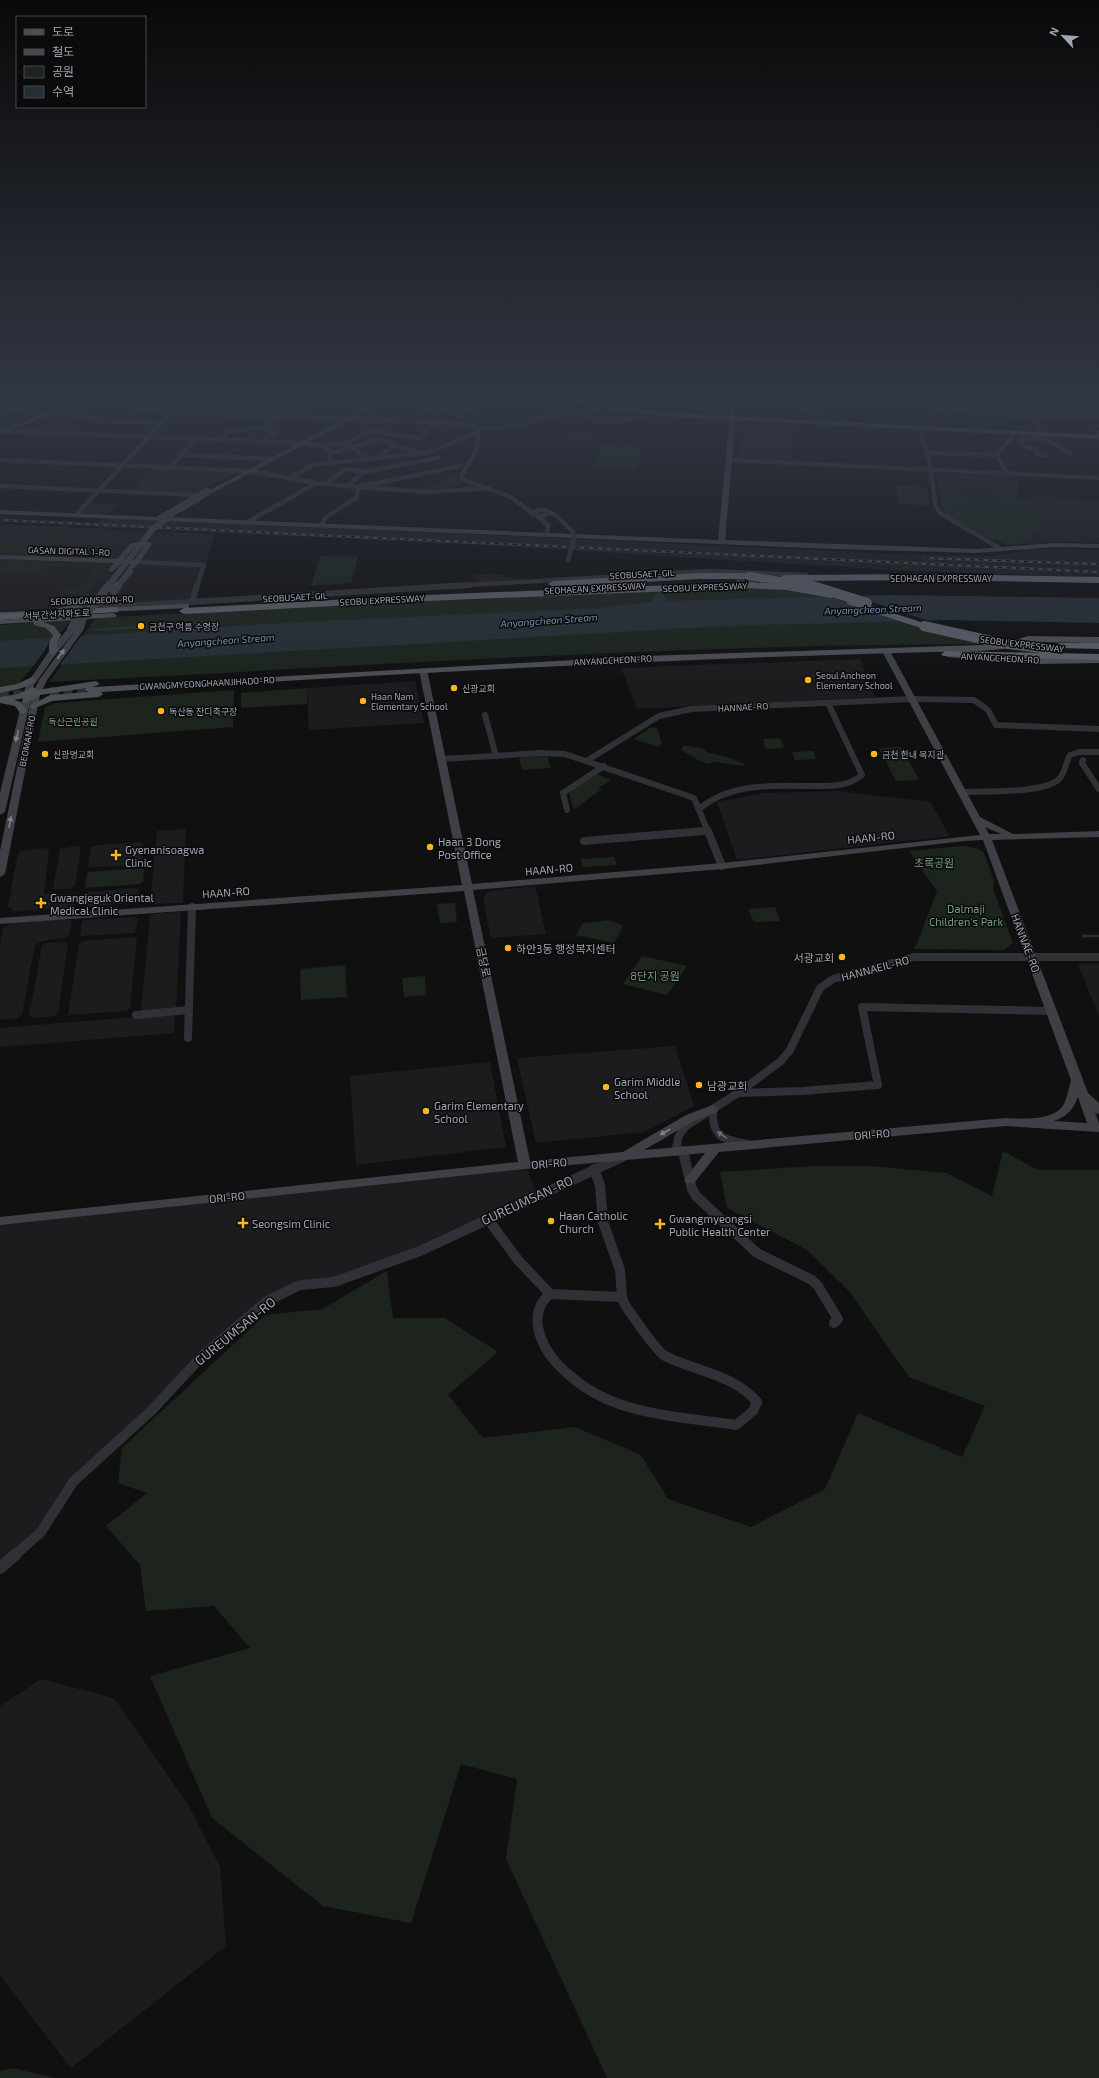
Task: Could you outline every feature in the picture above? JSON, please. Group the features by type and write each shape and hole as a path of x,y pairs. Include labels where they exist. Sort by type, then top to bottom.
{"highway":[{"name":"SEOBU EXPRESSWAY","path":"425,596 624,580 699,576 749,576 777,579 826,589 940,626 977,636 1060,646 1099,646"},
{"name":"SEOHAEAN EXPRESSWAY","path":"784,578 1099,582"},
{"name":"SEOHAEAN EXPRESSWAY","path":"425,596 736,579"},
{"name":"SEOHAEAN EXPRESSWAY","path":"801,581 936,579"},
{"name":"SEOHAEAN EXPRESSWAY","path":"425,596 628,586 764,582"},
{"name":"SEOBU EXPRESSWAY","path":"187,606 425,596 760,585 803,589 832,596 945,632 1000,643 1050,649 1099,650"},
{"name":"서부간선지하도로","path":"0,621 114,613"},
{"path":"944,652 1099,656"}],"main road":[{"path":"157,519 205,492"},
{"path":"174,519 197,503 218,492"},
{"path":"721,542 725,492"},
{"name":"BEOMAN-RO","path":"0,812 23,712 53,652 71,629 82,620 152,530 198,496"},
{"path":"0,512 547,534 564,536 967,551 1059,545 1098,546"},
{"path":"71,629 83,606 133,544 149,544 137,562 102,606 80,629"},
{"name":"GASAN DIGITAL 1-RO","path":"0,557 137,562"},
{"path":"47,612 74,608 80,605"},
{"name":"SEOBUGANSEON-RO","path":"0,614 47,612 114,613 187,606"},
{"name":"BEOMAN-RO","path":"0,874 33,692 80,629 82,620"},
{"path":"0,621 44,624 54,629 57,635 53,644 53,652"},
{"name":"ANYANGCHEON-RO","path":"944,652 997,647 1028,639 1099,640"},
{"name":"HANNAE-RO","path":"886,651 986,838 1077,1080 1097,1128"},
{"name":"ANYANGCHEON-RO","path":"84,689 260,684 325,676 666,657 901,651 944,652 1038,660 1099,660"},
{"name":"금당로","path":"423,670 525,1165"},
{"path":"0,700 33,692 48,684 84,689"},
{"path":"0,690 20,686 50,698 84,689"},
{"path":"0,690 33,692 84,689"},
{"path":"0,700 16,702 20,705 23,712"},
{"path":"977,819 1004,832 1030,836"},
{"name":"HAAN-RO","path":"0,921 468,887 722,866 964,838 1099,834"},
{"path":"1077,1080 1089,1101 1099,1110"},
{"path":"1037,1123 1066,1111 1070,1105 1077,1080"},
{"path":"625,1156 690,1118 713,1110"},
{"name":"ORI-RO","path":"0,1221 525,1165 1006,1122 1097,1128"},
{"path":"690,1180 715,1148"}],"street":[{"path":"76,515 98,492"},
{"path":"118,492 198,496"},
{"path":"246,523 300,492"},
{"path":"322,525 325,518 357,497 358,492"},
{"path":"499,492 510,496 548,525 547,534"},
{"path":"934,492 936,506 940,513 1001,549"},
{"path":"521,505 557,516 573,532 574,538 568,560"},
{"path":"534,514 539,510"},
{"path":"534,514 548,514"},
{"path":"542,520 548,514"},
{"path":"137,562 204,564 187,606"},
{"name":"SEOBUSAET-GIL","path":"80,605 98,605 108,607 187,606 709,571 788,575 1045,578"},
{"path":"912,699 974,700 982,704 991,712 996,725 1099,729"},
{"name":"HANNAE-RO","path":"588,760 659,716 690,709 912,699"},
{"path":"699,809 710,800 737,790 834,786 857,780 862,775 828,703"},
{"path":"485,715 496,756"},
{"path":"962,792 1020,790 1045,786 1057,782 1061,777 1070,755 1080,752 1099,752"},
{"path":"441,760 554,753 565,754 588,760 694,798 722,866"},
{"path":"1083,760 1082,763 1099,789"},
{"path":"567,810 563,793 604,766"},
{"path":"584,841 707,831"},
{"path":"188,1038 192,907"},
{"name":"HANNAEIL-RO","path":"680,1151 678,1137 686,1126 738,1093 781,1061 790,1050 820,988 833,979 914,957 1099,957"},
{"path":"738,1093 802,1091 878,1085 862,1008 1051,1011"},
{"path":"136,1015 189,1010"},
{"path":"713,1110 713,1126 721,1135 728,1139 750,1145"},
{"path":"680,1151 696,1196 757,1253 812,1280 818,1286 838,1319 834,1323"},
{"name":"GUREUMSAN-RO","path":"0,1568 41,1532 73,1482 152,1410 202,1356 267,1301 300,1285 334,1282 413,1253 625,1156"},
{"path":"594,1170 598,1175 602,1195 601,1212 604,1227 612,1244 621,1278 622,1297 625,1305 663,1355 722,1378 749,1392 757,1402 753,1411 736,1425 642,1413 601,1398 574,1382 553,1359 540,1337 537,1322 540,1304 544,1298 550,1294 622,1297"},
{"path":"487,1218 518,1260 550,1294"}],"shaded area":[{"path":"151,492 196,492 192,494"},
{"path":"939,492 1019,492 1020,499 940,495"},
{"path":"1032,496 1099,500 1099,543 1063,541 1014,545 1025,541 1027,510 1032,503"},
{"path":"90,504 117,505 108,514 81,513"},
{"path":"103,517 894,554 991,556 1026,550 1055,548 1099,550 1099,578 892,570 467,544 97,527"},
{"path":"0,524 215,534 198,590 197,601 0,611"},
{"path":"498,574 518,579 518,582 482,584 471,575"},
{"path":"860,659 875,697 637,709 621,668"},
{"name":"Haan Nam Elementary School","path":"415,681 424,723 309,730 307,688"},
{"path":"839,791 931,802 949,836 737,860 717,802 763,793"},
{"path":"186,829 183,903 150,904 157,831"},
{"path":"143,843 142,864 139,866 88,867 91,847 97,845"},
{"path":"77,846 81,847 75,886 70,889 53,889 60,849"},
{"path":"46,848 49,850 44,894 76,894 75,906 69,909 14,911 8,906 18,854 22,851"},
{"path":"535,886 546,934 491,938 483,898 489,891"},
{"path":"135,888 139,889 138,900 133,903 83,907 84,893"},
{"path":"181,912 176,1010 141,1011 150,916 153,914"},
{"path":"138,918 135,933 80,936 82,922 84,920"},
{"path":"64,919 72,921 69,935 64,938 42,941 35,945 22,1014 17,1018 0,1020 0,945 3,928 13,923"},
{"path":"134,937 137,939 130,1008 126,1011 68,1015 79,944 83,941"},
{"path":"46,943 68,943 58,1013 55,1016 33,1018 29,1016 42,946"},
{"path":"1078,964 1099,964 1099,1016"},
{"path":"171,1014 175,1016 174,1033 0,1047 0,1028"},
{"name":"Garim Middle School","path":"675,1046 694,1106 644,1132 536,1143 517,1058"},
{"name":"Garim Elementary School","path":"490,1062 506,1147 356,1165 350,1076"},
{"path":"525,1165 538,1195 371,1269 300,1285 238,1326 152,1410 73,1482 41,1532 0,1568 0,1221"},
{"path":"41,1679 114,1698 189,1806 220,1867 226,1946 71,2068 0,1975 0,1706"}],"green space":[{"path":"897,492 928,492 929,505 898,504"},
{"path":"997,492 1016,492 1017,498 1033,499 1034,505 1027,510 1039,521 1041,527 1028,539 1020,543 1012,545 1006,544 988,537 950,516 945,512 941,504 940,495 1005,498 998,497"},
{"path":"58,526 68,526 42,555 0,553 0,544 6,544 10,540 43,542"},
{"path":"323,556 358,557 351,583 311,586 320,558"},
{"path":"5,561 76,564 73,567 47,566 40,573 0,571 0,566"},
{"path":"81,565 102,566 107,568 86,595 58,593 62,588 80,589 95,571 91,567 80,567"},
{"path":"764,587 823,596 992,644 874,645 638,652 49,682 96,618 439,599"},
{"path":"72,619 17,685 0,688 0,625"},
{"path":"307,688 307,704 241,708 241,693"},
{"name":"독산근린공원","path":"234,690 233,727 38,742 45,707 56,703"},
{"path":"651,727 657,728 662,744 658,747 634,739"},
{"path":"780,738 784,748 766,749 763,739"},
{"path":"684,745 704,749 706,752 730,758 745,764 744,766 713,762 709,764 698,760 681,750"},
{"path":"901,747 919,780 896,781 879,748"},
{"path":"813,751 816,759 795,760 792,752"},
{"path":"547,756 551,768 522,770 519,758"},
{"path":"594,773 611,780 599,788 602,789 574,809 568,791"},
{"name":"Dalmaji Children's Park","path":"962,846 977,848 984,853 994,881 993,889 1013,943 1004,950 913,949 918,941 937,891 909,851"},
{"path":"614,857 617,865 583,867 581,859"},
{"path":"140,868 144,869 143,882 139,884 85,888 87,873 89,872"},
{"path":"455,903 457,922 440,923 437,904"},
{"path":"775,907 780,921 754,922 748,909"},
{"path":"609,920 623,926 614,943 576,935 583,923"},
{"name":"8단지 공원","path":"642,956 687,966 667,995 623,984"},
{"path":"345,965 347,997 301,1000 300,969"},
{"path":"425,976 426,995 404,997 402,978"},
{"path":"1003,1151 1038,1170 1099,1170 1099,2078 607,2078 506,1859 517,1779 461,1764 411,1923 323,1906 212,1818 150,1676 250,1648 214,1606 146,1611 140,1565 106,1526 147,1493 118,1483 122,1448 265,1315 322,1309 387,1271 393,1318 445,1318 498,1352 448,1395 483,1438 575,1427 641,1455 668,1499 751,1527 825,1489 858,1413 962,1457 985,1406 909,1377 848,1290 807,1250 727,1208 720,1172 815,1166 870,1166 946,1173 992,1196"},
{"path":"13,2068 56,2078 0,2078 0,2071"}],"water":[{"name":"Anyangcheon Stream","path":"657,593 661,593 668,601 887,595 1099,598 1099,623 946,620 725,626 0,668 0,641 300,622 598,608 651,602"},
{"name":"금천구 여름 수영장","path":"219,620 219,624 92,631 93,629"}],"pier":[{"path":"848,594 935,623 909,623 831,597"},
{"path":"83,634 59,666 32,668 45,650 52,636"}],"waterway":[{"path":"1083,936 1099,936"}],"tunnel":[{"path":"736,579 765,579"},
{"path":"50,692 89,690"},
{"path":"0,696 30,694"}],"railway":[{"path":"0,520 1099,572"},
{"path":"925,558 1099,564"}],"place":[{"name":"금천구 여름 수영장","path":"141,626"},
{"name":"Seoul Ancheon Elementary School","path":"808,680"},
{"name":"신광교회","path":"454,688"},
{"name":"Haan Nam Elementary School","path":"363,701"},
{"name":"독산동 잔디축구장","path":"161,711"},
{"name":"신광명교회","path":"45,754"},
{"name":"금천 한내 복지관","path":"874,754"},
{"name":"Haan 3 Dong Post Office","path":"430,847"},
{"name":"Gyenanisoagwa Clinic","path":"116,855"},
{"name":"Gwangjeguk Oriental Medical Clinic","path":"41,903"},
{"name":"하안3동 행정복지센터","path":"508,948"},
{"name":"서광교회","path":"842,957"},
{"name":"남광교회","path":"699,1085"},
{"name":"Garim Middle School","path":"606,1087"},
{"name":"Garim Elementary School","path":"426,1111"},
{"name":"Haan Catholic Church","path":"551,1221"},
{"name":"Seongsim Clinic","path":"243,1223"},
{"name":"Gwangmyeongsi Public Health Center","path":"660,1224"}],"park label":[{"name":"초록공원","path":"934,862"}]}
